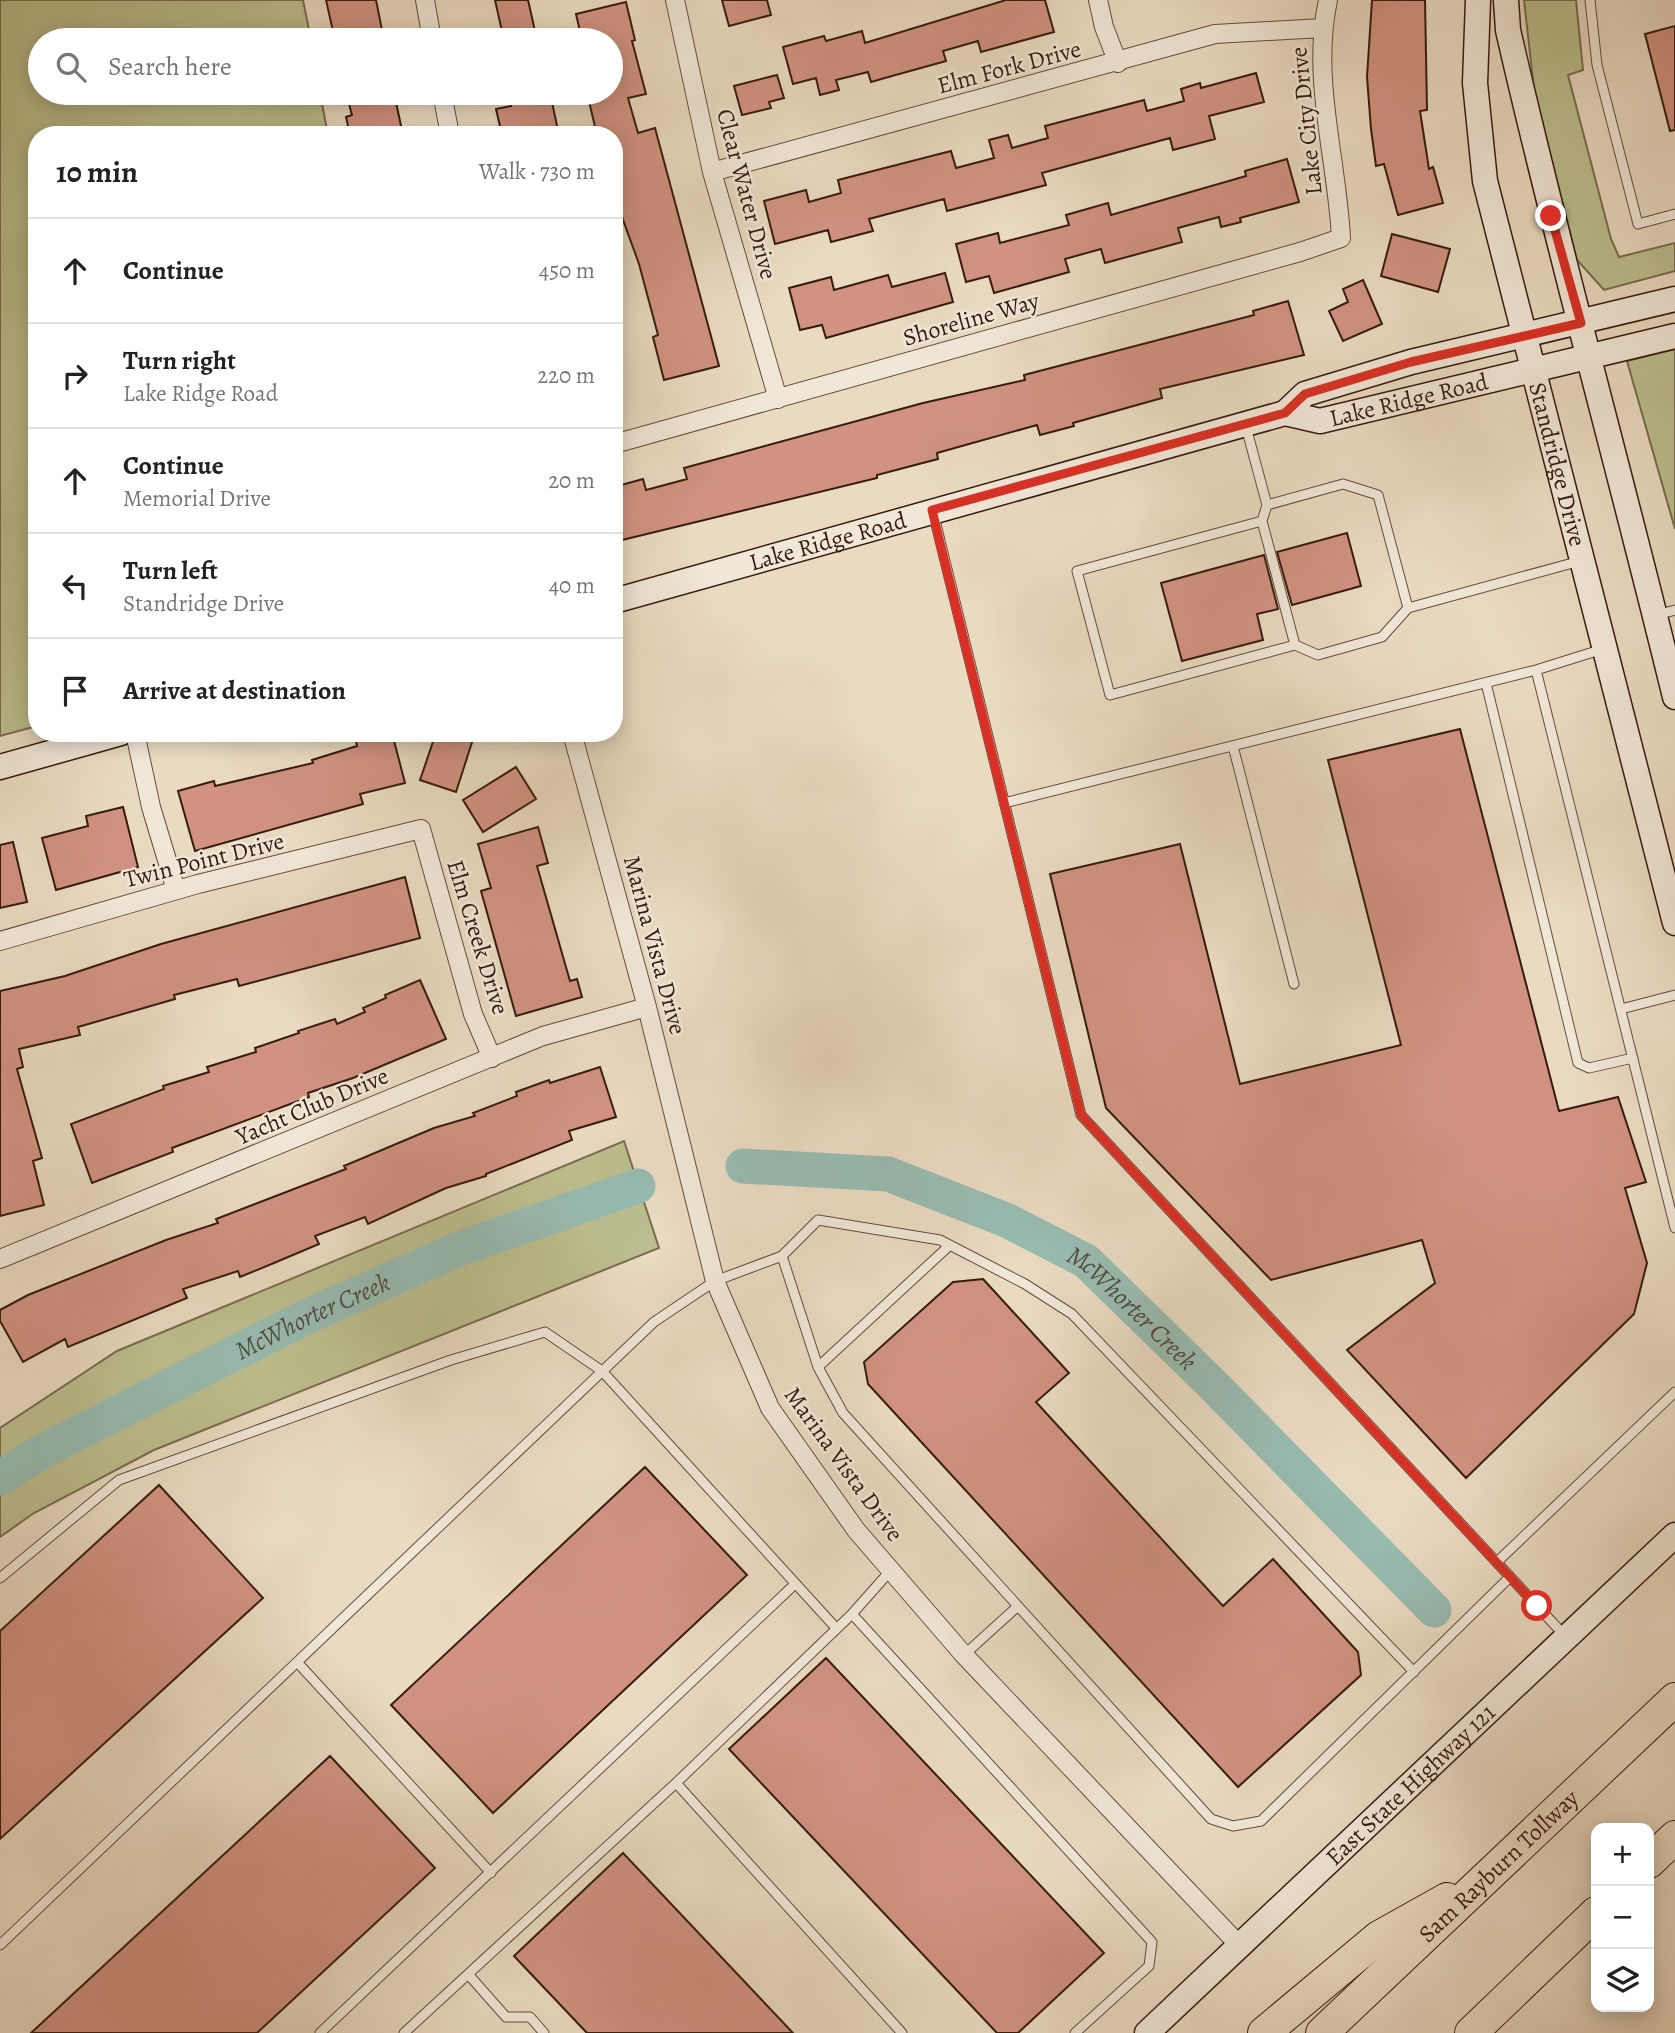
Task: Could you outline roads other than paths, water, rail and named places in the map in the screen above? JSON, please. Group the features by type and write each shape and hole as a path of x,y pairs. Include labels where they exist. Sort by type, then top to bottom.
{"highway":[{"name":"Sam Rayburn Tollway","path":"1322,2033 1675,1699"},
{"path":"1654,1857 1675,1837"},
{"path":"1264,2033 1379,1937 1490,1874"},
{"path":"1471,2033 1591,1918"}],"street":[{"path":"425,0 430,28"},
{"name":"Clear Water Drive","path":"675,0 712,173 778,399"},
{"path":"1098,0 1104,27 1118,63"},
{"name":"Lake City Drive","path":"1328,0 1322,28 1325,108 1338,190 1341,237"},
{"name":"Standridge Drive","path":"1478,0 1475,83 1485,181 1675,923"},
{"path":"1506,0 1508,30 1548,203 1665,613 1675,697"},
{"name":"Elm Fork Drive","path":"712,173 1118,63 1215,34 1322,28"},
{"path":"444,105 448,126"},
{"name":"Shoreline Way","path":"623,442 1300,252 1341,237"},
{"name":"Lake Ridge Road","path":"623,598 1285,413 1305,394 1411,362 1675,299"},
{"name":"Lake Ridge Road","path":"1285,413 1320,421 1675,335"},
{"path":"0,767 89,742"},
{"path":"137,742 151,807 176,890"},
{"name":"Marina Vista Drive","path":"574,742 647,1007 715,1281 770,1408 856,1530 964,1655 1239,1945"},
{"name":"Twin Point Drive","path":"0,941 176,890 421,829"},
{"name":"Elm Creek Drive","path":"421,829 473,1014 492,1058"},
{"name":"Yacht Club Drive","path":"0,1259 543,1036 647,1007"},
{"name":"East State Highway 121","path":"1147,2033 1675,1535"}],"lane":[{"path":"1590,0 1597,65 1637,224 1675,215"},
{"path":"1245,424 1267,505 1262,521 1295,645"},
{"path":"1267,505 1343,484 1378,495 1408,608"},
{"path":"932,510 1081,1115 1566,1637"},
{"path":"1262,521 1077,571 1110,695 1295,645 1318,655 1382,637 1408,608 1581,561"},
{"path":"1004,803 1486,683 1604,649"},
{"path":"1536,670 1675,1228"},
{"path":"1486,683 1578,1063 1589,1069 1633,1058"},
{"path":"1233,746 1294,984"},
{"path":"1621,1009 1675,995"},
{"path":"0,1945 654,1322 715,1281 782,1256 818,1220 940,1240 1025,1284 1072,1314 1414,1672"},
{"path":"818,1367 950,1245"},
{"path":"782,1256 818,1367 843,1413 1212,1819 1233,1826 1261,1821 1510,1577"},
{"path":"0,1578 119,1480 451,1360 545,1332 603,1371 836,1628"},
{"path":"1497,1562 1675,1392"},
{"path":"404,2033 676,1783 852,1614 891,1570"},
{"path":"320,2033 795,1584"},
{"path":"964,1655 1018,1606"},
{"path":"852,1614 1152,1942 1149,1966 1076,2033"},
{"path":"297,1662 491,1873"},
{"path":"676,1783 902,2033"},
{"path":"468,1974 506,2017 530,2017 544,2033"}],"waterway":[{"name":"McWhorter Creek","path":"743,1166 888,1174 1006,1220 1086,1261 1212,1384 1434,1610"},
{"name":"McWhorter Creek","path":"0,1478 39,1453 306,1317 456,1250 638,1186"}]}
